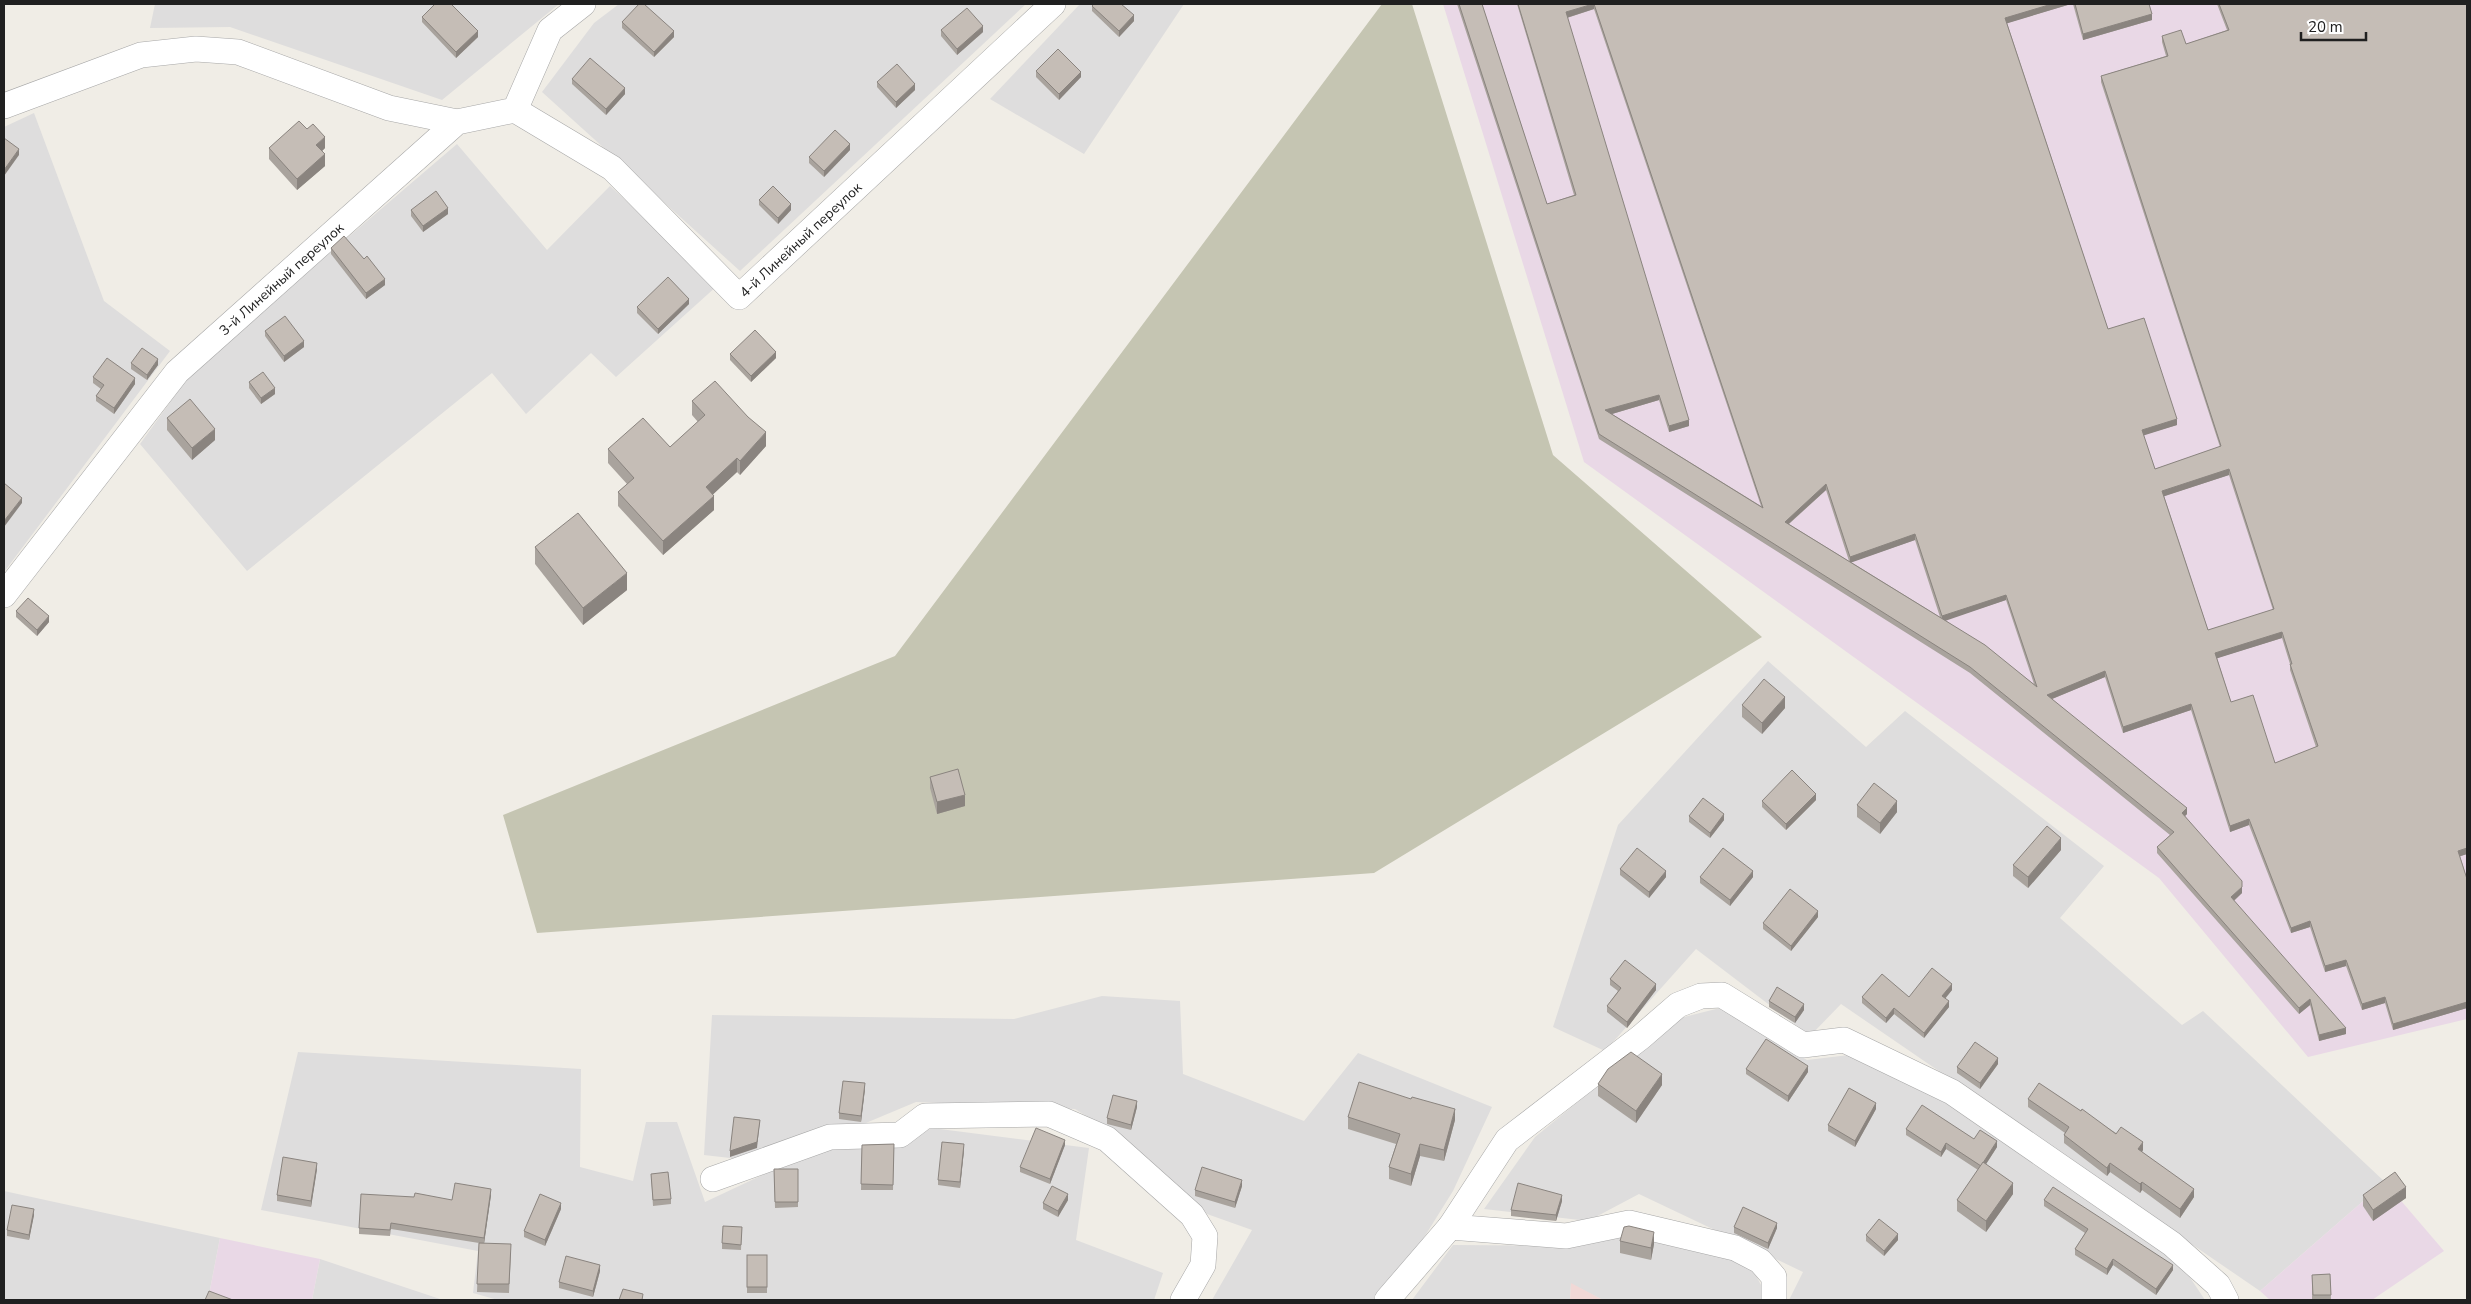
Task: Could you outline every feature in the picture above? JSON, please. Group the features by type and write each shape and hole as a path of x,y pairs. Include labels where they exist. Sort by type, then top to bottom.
{"street":[{"path":"4,106 140,55 196,49 238,52 389,108 457,122 516,110 550,30 582,4"},
{"name":"4-й Линейный переулок","path":"516,110 612,168 739,297 1053,4"},
{"name":"3-й Линейный переулок","path":"4,596 177,372 457,122"},
{"path":"1387,1300 1450,1227 1508,1140 1678,1005 1701,996 1722,995 1803,1045 1844,1040 1952,1092 2172,1244 2218,1285 2226,1300"},
{"path":"713,1180 830,1137 900,1135 925,1116 1049,1114 1107,1139 1192,1215 1205,1236 1203,1265 1183,1300"},
{"path":"1450,1227 1566,1236 1629,1223 1735,1248 1760,1261 1774,1277 1774,1300"}],"shaded area":[{"path":"155,4 559,4 442,100 230,27 150,28"},
{"path":"619,4 1026,4 740,271 542,92 594,23"},
{"path":"1080,4 1184,4 1084,154 990,99"},
{"path":"1382,4 1412,4 1553,455 1762,637 1374,873 537,933 503,815 895,656"},
{"path":"1443,4 2467,4 2467,1019 2308,1057 2159,878 1584,462"},
{"path":"34,113 104,301 170,351 4,572 4,127"},
{"path":"457,144 547,250 610,186 718,285 616,377 591,353 526,414 492,373 247,571 140,444 194,369"},
{"path":"1768,661 1866,747 1905,711 2104,866 2060,918 2182,1025 2203,1011 2385,1182 2260,1291 1841,1004 1810,1036 1696,949 1605,1051 1553,1027 1618,825"},
{"path":"1102,996 1180,1001 1183,1074 1304,1121 1358,1053 1492,1107 1453,1191 1385,1300 1212,1300 1252,1230 1207,1214 1129,1143 1075,1109 916,1102 861,1125 824,1126 756,1161 704,1155 712,1015 1014,1019"},
{"path":"1720,1008 1807,1060 1849,1055 1950,1102 2181,1264 2205,1300 1789,1300 1803,1272 1639,1194 1588,1221 1484,1209 1535,1137 1680,1018"},
{"path":"298,1052 581,1069 580,1167 633,1181 646,1122 677,1122 705,1202 828,1144 896,1144 932,1128 1089,1148 1076,1240 1163,1273 1154,1300 498,1300 473,1293 478,1251 261,1210"},
{"path":"2385,1182 2444,1251 2372,1300 2270,1300 2260,1291"},
{"path":"4,1191 220,1238 208,1300 4,1300"},
{"path":"1634,1228 1747,1259 1767,1296 1764,1300 1603,1300 1571,1284 1570,1300 1412,1300 1453,1245 1572,1246"},
{"path":"220,1238 320,1259 312,1300 208,1300"},
{"path":"320,1259 443,1300 312,1300"},
{"path":"1571,1283 1603,1300 1570,1300"}],"building":[{"path":"435,4 451,4 478,31 456,52 422,17"},
{"path":"639,4 644,4 674,31 654,52 622,22"},
{"path":"1094,4 1121,4 1134,15 1119,31 1092,6"},
{"path":"1459,4 1482,4 1547,204 1576,195 1518,4 1593,4 1566,12 1689,420 1669,426 1659,395 1605,410 1763,508 1594,4 2052,4 2005,18 2108,329 2144,318 2177,419 2142,430 2155,469 2221,446 2101,76 2168,56 2162,36 2181,30 2186,44 2229,30 2219,4 2467,4 2467,848 2458,851 2467,879 2467,1002 2393,1024 2385,997 2362,1004 2346,960 2325,966 2310,921 2291,928 2249,819 2230,826 2191,704 2123,727 2105,671 2047,695 2187,808 2182,813 2242,881 2242,887 2231,897 2346,1028 2319,1035 2310,999 2299,1008 2157,847 2174,832 1970,667 1599,434","holes":["2229,469 2274,609 2208,630 2162,491","1826,484 1850,557 1915,534 1942,616 2006,595 2037,687 1985,645 1785,522","2282,632 2292,664 2290,664 2318,746 2275,763 2253,695 2231,702 2215,653"]},
{"path":"2075,4 2149,4 2152,14 2083,34"},
{"path":"967,8 983,26 957,49 941,30"},
{"path":"1058,49 1081,72 1059,94 1036,71"},
{"path":"590,58 625,88 606,109 572,79"},
{"path":"897,64 915,84 896,102 877,82"},
{"path":"299,121 307,129 313,124 325,137 316,145 325,154 297,179 269,148"},
{"path":"835,130 850,144 824,171 809,157"},
{"path":"4,138 19,149 4,170"},
{"path":"773,186 791,204 778,218 759,200"},
{"path":"436,191 448,208 423,226 411,210"},
{"path":"344,236 364,259 367,256 385,279 366,293 331,248"},
{"path":"668,277 689,299 658,329 637,307"},
{"path":"285,316 304,341 284,356 265,331"},
{"path":"755,330 776,352 751,376 730,354"},
{"path":"142,348 158,359 147,375 131,363"},
{"path":"107,358 135,378 114,408 96,396 104,385 93,377"},
{"path":"263,372 275,388 261,398 249,382"},
{"path":"715,381 748,417 766,432 740,461 737,458 706,487 714,496 663,541 618,492 634,478 608,449 643,418 670,447 705,415 692,401"},
{"path":"190,399 215,429 192,448 167,418"},
{"path":"4,483 22,498 4,521"},
{"path":"578,513 627,573 583,608 535,547"},
{"path":"28,598 49,616 37,630 16,611"},
{"path":"1764,679 1785,697 1762,723 1742,705"},
{"path":"958,769 965,795 937,802 930,777"},
{"path":"1792,770 1816,794 1786,824 1762,801"},
{"path":"1874,783 1897,801 1880,823 1857,805"},
{"path":"1703,798 1724,814 1710,833 1689,816"},
{"path":"2047,826 2061,838 2028,877 2013,865"},
{"path":"1637,848 1666,871 1649,892 1620,869"},
{"path":"1723,848 1753,871 1730,900 1700,877"},
{"path":"1790,889 1818,911 1791,946 1763,923"},
{"path":"1625,960 1656,984 1627,1022 1607,1006 1621,988 1610,979"},
{"path":"1932,968 1952,984 1942,996 1949,1001 1924,1033 1894,1008 1886,1018 1862,997 1882,974 1909,997"},
{"path":"1777,987 1804,1004 1795,1017 1769,1001"},
{"path":"1766,1039 1808,1066 1788,1096 1746,1069"},
{"path":"1975,1042 1998,1058 1980,1083 1957,1067"},
{"path":"1631,1052 1662,1074 1636,1111 1598,1084 1608,1069"},
{"path":"843,1081 865,1083 861,1116 839,1113"},
{"path":"1359,1082 1411,1099 1412,1097 1455,1109 1444,1150 1420,1144 1411,1174 1389,1167 1400,1134 1348,1117"},
{"path":"2039,1083 2081,1111 2082,1109 2116,1134 2121,1127 2143,1142 2138,1149 2194,1189 2180,1209 2142,1182 2140,1184 2110,1163 2107,1168 2064,1135 2069,1127 2028,1099"},
{"path":"1849,1088 1876,1103 1855,1141 1828,1125"},
{"path":"1113,1095 1137,1101 1131,1125 1107,1118"},
{"path":"1922,1105 1974,1139 1980,1130 1997,1141 1981,1166 1946,1143 1941,1152 1906,1129"},
{"path":"734,1117 760,1120 757,1142 730,1151"},
{"path":"1036,1128 1065,1140 1050,1179 1020,1167"},
{"path":"942,1142 964,1144 960,1182 938,1180"},
{"path":"894,1144 893,1185 861,1184 862,1145"},
{"path":"283,1157 317,1163 311,1201 277,1195"},
{"path":"1983,1162 2013,1183 1986,1221 1957,1200"},
{"path":"1202,1167 1242,1180 1235,1202 1195,1190"},
{"path":"774,1169 798,1169 798,1202 775,1202"},
{"path":"668,1172 671,1199 653,1200 651,1174"},
{"path":"2395,1172 2406,1187 2373,1210 2363,1195"},
{"path":"455,1183 491,1189 484,1238 391,1223 390,1230 359,1228 361,1194 414,1197 415,1193 452,1200"},
{"path":"1518,1183 1562,1195 1556,1215 1511,1210"},
{"path":"1052,1186 1068,1194 1058,1211 1043,1203"},
{"path":"2053,1187 2173,1265 2156,1289 2113,1259 2107,1269 2075,1249 2088,1229 2044,1200"},
{"path":"540,1194 561,1203 545,1240 524,1231"},
{"path":"12,1205 34,1209 29,1235 7,1230"},
{"path":"1743,1207 1777,1223 1768,1243 1734,1227"},
{"path":"1879,1219 1898,1234 1884,1251 1866,1235"},
{"path":"723,1226 742,1227 741,1245 722,1243"},
{"path":"1629,1226 1654,1232 1651,1248 1620,1241 1624,1227"},
{"path":"479,1243 511,1244 509,1284 477,1284"},
{"path":"747,1255 767,1255 767,1287 747,1287"},
{"path":"566,1256 600,1265 593,1291 559,1282"},
{"path":"2330,1274 2331,1295 2313,1295 2312,1275"},
{"path":"623,1289 643,1294 642,1300 619,1300"},
{"path":"209,1291 233,1300 205,1300"}]}
